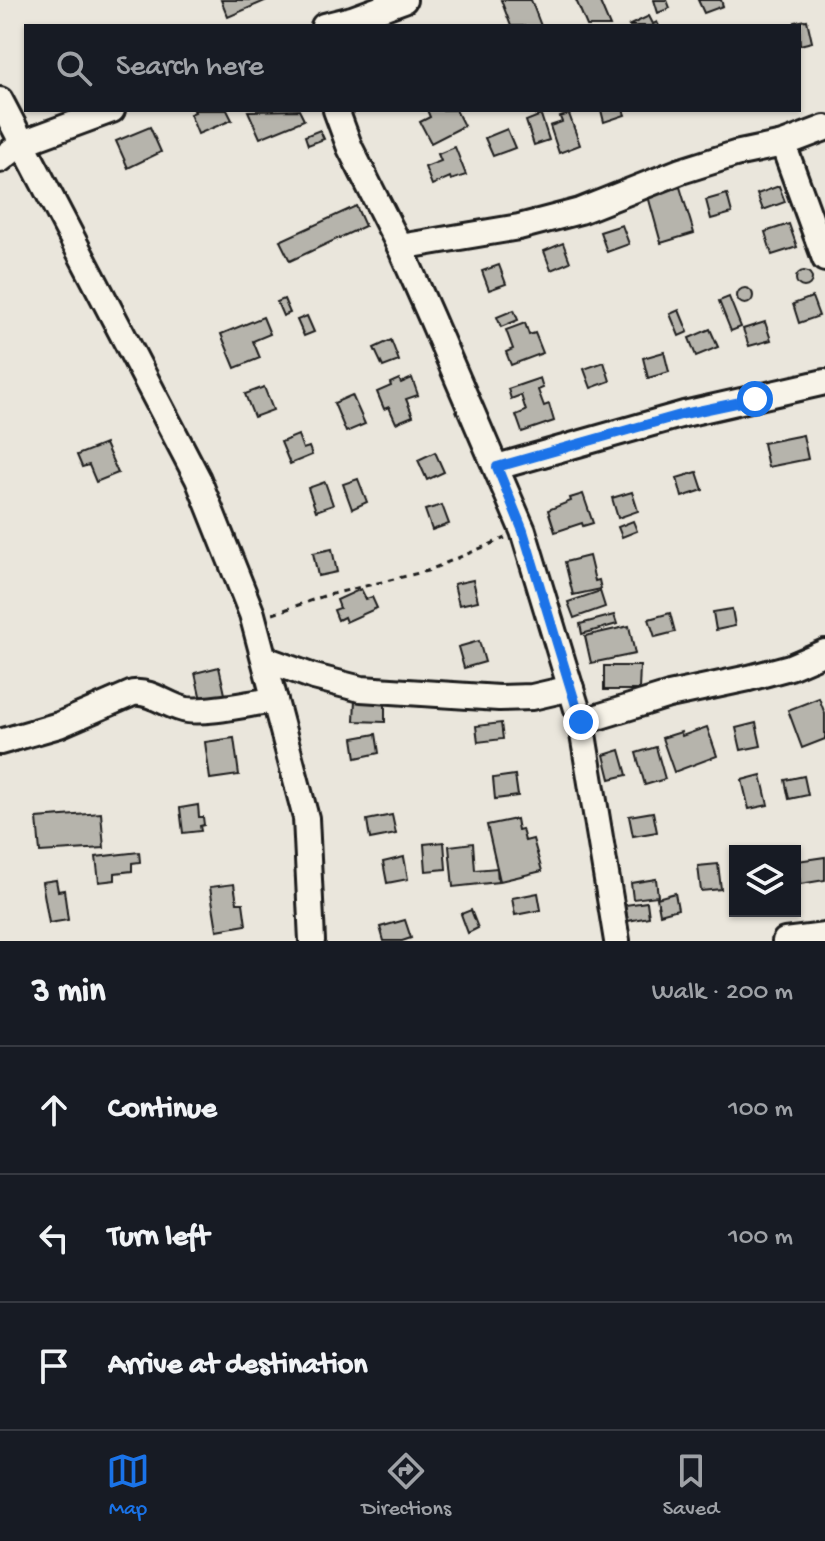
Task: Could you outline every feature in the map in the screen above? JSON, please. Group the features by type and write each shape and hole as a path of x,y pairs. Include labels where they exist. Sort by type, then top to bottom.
{"street":[{"path":"332,24 404,0"},
{"path":"0,100 198,479 254,620 306,818 312,941"},
{"path":"0,160 22,143 105,112"},
{"path":"337,112 350,148 400,247 523,531 581,722 617,941"},
{"path":"400,247 519,227 580,211 681,171 735,154 783,144 825,128"},
{"path":"783,144 825,259"},
{"path":"497,467 684,414 825,382"},
{"path":"581,722 669,695 790,667 825,652"},
{"path":"265,659 314,677 361,689 510,698 532,697 571,688"},
{"path":"0,742 59,725 133,693 142,692 174,706 193,710 275,700"},
{"path":"785,941 825,936"}],"path":[{"path":"254,620 324,596 427,571 523,531"}],"building":[{"path":"221,0 264,0 265,1 228,17"},
{"path":"501,0 531,0 540,24 510,24"},
{"path":"576,0 599,0 609,24 586,24"},
{"path":"654,0 667,0 670,8 658,13"},
{"path":"698,0 721,0 723,6 704,13"},
{"path":"649,16 653,24 632,24"},
{"path":"807,20 812,42 801,45 801,24 795,22"},
{"path":"228,112 232,120 198,134 190,114"},
{"path":"248,112 300,112 304,120 260,138"},
{"path":"428,112 457,112 464,126 431,143 420,122 430,117"},
{"path":"602,112 624,112 625,115 604,122"},
{"path":"569,114 580,145 559,153 550,126 562,122 560,117"},
{"path":"541,115 549,140 534,145 526,121"},
{"path":"150,127 161,152 128,168 116,141"},
{"path":"507,129 515,148 493,156 485,138"},
{"path":"320,130 324,139 308,145 305,136"},
{"path":"455,147 466,175 451,180 450,177 432,185 425,167 441,161 438,154"},
{"path":"779,186 785,202 763,210 757,194"},
{"path":"680,187 694,233 661,243 648,196"},
{"path":"727,194 732,213 711,219 706,200"},
{"path":"356,206 365,226 290,261 280,241"},
{"path":"789,224 797,247 772,255 765,232"},
{"path":"622,225 629,244 607,252 600,232"},
{"path":"563,243 570,262 551,270 544,251"},
{"path":"499,265 506,284 489,290 482,271"},
{"path":"801,271 807,271 812,279 810,285 801,287 796,282 796,276"},
{"path":"745,288 751,290 751,302 745,304 739,302 737,296 739,290"},
{"path":"729,297 741,327 731,331 719,301"},
{"path":"812,297 819,316 799,323 793,304"},
{"path":"284,299 290,313 283,316 277,302"},
{"path":"514,310 518,320 501,327 497,317"},
{"path":"679,310 688,332 679,336 670,314"},
{"path":"307,316 314,332 304,336 297,320"},
{"path":"263,317 270,334 253,341 260,358 235,368 221,334"},
{"path":"765,322 771,340 749,346 743,329"},
{"path":"525,323 529,335 535,333 543,353 511,365 506,352 513,349 506,330"},
{"path":"710,329 718,347 696,356 689,338"},
{"path":"391,340 399,361 383,367 374,348"},
{"path":"664,352 669,372 648,378 643,358"},
{"path":"604,362 610,381 591,388 584,369"},
{"path":"412,378 418,395 406,399 413,416 396,423 389,407 384,409 377,392 399,379 401,383"},
{"path":"540,378 543,388 538,390 544,406 549,404 554,421 522,432 516,415 526,411 521,395 511,399 508,389"},
{"path":"264,387 273,410 254,417 245,394"},
{"path":"352,395 365,424 346,432 334,403"},
{"path":"298,435 303,449 309,447 312,455 290,464 281,442"},
{"path":"803,435 808,459 768,467 763,443"},
{"path":"105,444 118,473 96,482 89,465 82,467 77,455"},
{"path":"435,452 444,472 427,480 418,460"},
{"path":"697,472 703,490 682,497 677,478"},
{"path":"358,479 367,502 352,509 343,484"},
{"path":"325,482 333,505 316,511 308,488"},
{"path":"632,492 638,511 618,518 612,498"},
{"path":"583,494 593,523 583,526 582,523 555,532 548,510"},
{"path":"442,505 449,524 432,530 425,510"},
{"path":"633,521 637,531 622,537 618,527"},
{"path":"332,549 337,572 318,576 313,553"},
{"path":"589,556 595,581 599,580 601,589 573,595 565,562"},
{"path":"473,580 478,601 459,605 454,584"},
{"path":"361,589 366,599 372,597 377,608 346,622 344,617 338,620 334,610 340,608 337,600"},
{"path":"600,591 605,607 574,618 568,602"},
{"path":"732,609 735,626 716,630 713,612"},
{"path":"670,613 675,632 655,637 649,619"},
{"path":"614,615 617,624 582,634 580,624"},
{"path":"629,626 635,654 591,663 585,636"},
{"path":"479,641 485,662 464,668 458,647"},
{"path":"604,666 640,666 639,690 604,690"},
{"path":"219,667 227,703 203,709 195,673"},
{"path":"819,698 825,714 825,739 802,748 788,710"},
{"path":"355,700 385,701 385,722 354,721"},
{"path":"501,723 503,739 478,742 476,726"},
{"path":"756,723 761,746 741,750 736,728"},
{"path":"707,727 717,756 674,772 662,738 681,732 682,736"},
{"path":"376,734 379,753 356,758 353,738"},
{"path":"234,738 239,775 210,779 205,742"},
{"path":"656,747 665,779 645,785 636,753"},
{"path":"620,750 627,775 610,779 604,755"},
{"path":"515,775 518,796 495,799 493,778"},
{"path":"761,775 768,805 749,809 742,780"},
{"path":"804,776 808,795 789,799 785,780"},
{"path":"198,805 199,817 203,817 204,825 200,826 201,831 183,833 180,808"},
{"path":"653,812 657,832 633,836 629,816"},
{"path":"101,813 104,848 40,852 37,818"},
{"path":"392,815 396,834 370,839 367,820"},
{"path":"516,819 525,841 533,839 542,871 500,881 487,825"},
{"path":"444,842 446,869 426,871 424,844"},
{"path":"473,843 475,870 497,868 498,882 453,887 449,846"},
{"path":"139,852 140,862 132,863 132,871 115,873 115,880 99,882 96,857"},
{"path":"404,857 408,879 387,883 383,862"},
{"path":"825,857 825,880 801,884 801,860"},
{"path":"718,864 721,889 701,891 698,866"},
{"path":"656,879 658,896 633,899 631,883"},
{"path":"56,880 58,891 64,890 68,920 49,923 42,882"},
{"path":"234,884 237,903 243,903 246,925 217,930 210,887"},
{"path":"538,893 541,910 515,915 512,898"},
{"path":"675,893 678,909 660,914 657,898"},
{"path":"647,902 649,917 628,921 625,905"},
{"path":"471,910 478,928 468,933 461,914"},
{"path":"405,920 411,938 384,941 380,927"}],"route":[{"path":"581,722 523,531 497,467 684,414 755,399"}]}
